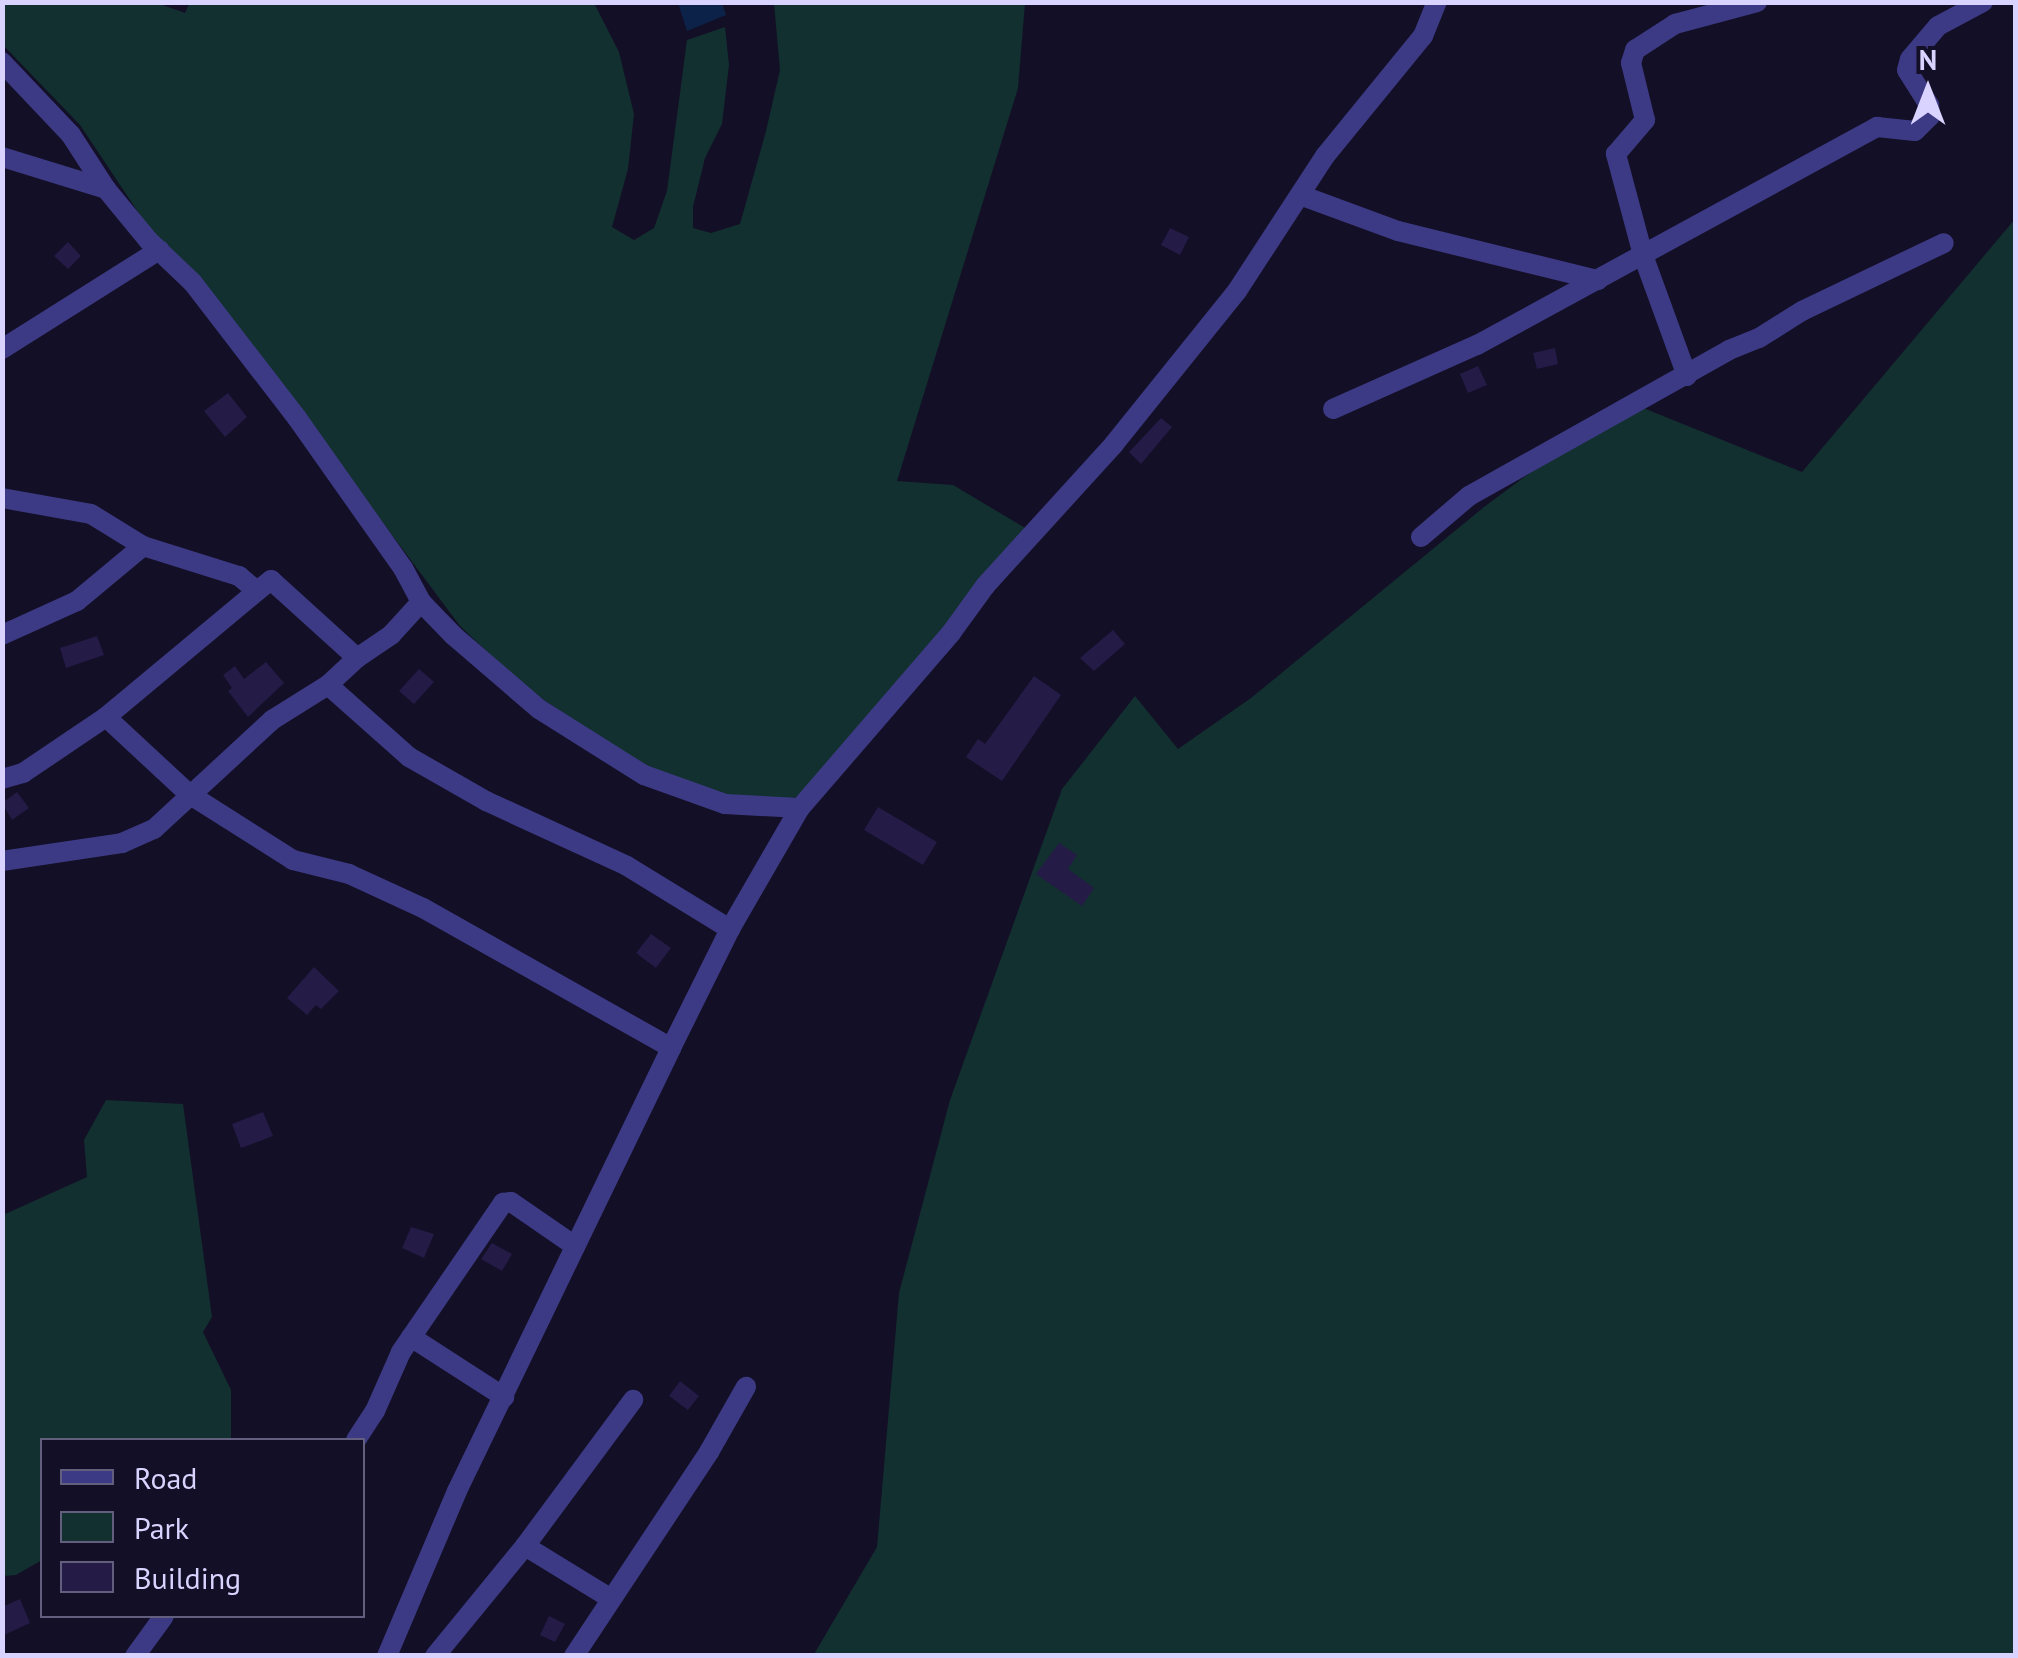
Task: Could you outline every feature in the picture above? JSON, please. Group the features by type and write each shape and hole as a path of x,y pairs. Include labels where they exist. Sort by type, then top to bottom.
{"street":[{"path":"386,1656 504,1397 671,1048 730,930 800,808 951,633 985,586 1114,444 1236,291 1325,156 1424,36 1437,2"},
{"path":"1687,376 1643,255 1616,154 1645,120 1631,63 1635,50 1657,32 1694,15 1757,2"},
{"path":"1334,409 1477,345 1877,128 1916,131 1930,116 1929,105 1908,70 1910,59 1938,26 1982,2"},
{"path":"2,62 71,135 106,188 193,283 297,418 403,568 420,602 539,709 644,775 725,804 800,808"},
{"path":"2,157 106,188"},
{"path":"1300,195 1398,231 1598,280"},
{"path":"1421,537 1469,496 1802,311 1944,243"},
{"path":"2,349 159,250"},
{"path":"2,498 91,514 143,546 239,576 256,591"},
{"path":"2,635 76,601 143,546"},
{"path":"2,779 23,773 106,717 271,580 358,658"},
{"path":"2,860 122,842 154,829 272,720 328,685 391,634 420,602"},
{"path":"328,685 410,758 486,801 628,866 730,930"},
{"path":"106,717 189,794 293,860 349,874 423,908 671,1048"},
{"path":"357,1438 411,1337 503,1204 511,1202 575,1246"},
{"path":"411,1337 504,1397"},
{"path":"574,1656 710,1452 746,1387"},
{"path":"435,1656 525,1546 633,1400"},
{"path":"525,1546 610,1598"},
{"path":"135,1656 163,1618"}],"green space":[{"path":"190,2 594,3 619,52 634,114 628,169 612,227 634,240 654,228 667,191 687,40 725,27 729,65 722,124 705,158 693,207 693,228 711,233 740,224 766,131 780,70 774,3 1025,3 1018,88 897,481 953,485 1037,535 823,788 790,799 728,797 647,769 523,686 460,626 263,362 154,236 80,125 3,45 3,3 157,3 185,13"},
{"path":"2015,219 2015,1655 813,1656 877,1547 899,1293 950,1100 1062,789 1135,696 1178,749 1251,698 1484,507 1626,401 1802,472"},
{"path":"106,1100 183,1104 212,1317 203,1332 231,1390 231,1438 40,1438 40,1561 16,1575 3,1576 3,1215 87,1177 84,1140"}],"water":[{"path":"678,3 722,3 726,15 687,31"}],"building":[{"path":"1170,228 1189,237 1180,255 1161,245"},
{"path":"68,242 81,256 68,269 54,256"},
{"path":"1555,348 1558,364 1537,369 1533,353"},
{"path":"1478,366 1487,385 1468,393 1460,374"},
{"path":"228,393 247,417 225,437 204,411"},
{"path":"1161,418 1172,427 1141,464 1129,452"},
{"path":"1113,630 1125,644 1094,671 1080,658"},
{"path":"97,636 104,655 66,668 60,648"},
{"path":"266,662 284,683 248,717 228,691 232,688 223,675 235,666 244,679"},
{"path":"419,669 434,682 414,704 399,691"},
{"path":"1034,676 1061,695 1002,781 966,757 978,739 985,744"},
{"path":"17,792 29,808 12,820 2,803"},
{"path":"878,807 937,842 923,865 864,830"},
{"path":"1059,843 1077,855 1068,869 1094,888 1082,906 1036,874"},
{"path":"651,934 671,948 656,968 636,953"},
{"path":"314,967 339,991 321,1009 316,1005 307,1015 287,998"},
{"path":"263,1112 273,1136 241,1148 232,1124"},
{"path":"411,1227 434,1234 424,1258 402,1248"},
{"path":"492,1243 512,1254 502,1271 481,1259"},
{"path":"680,1381 699,1396 688,1410 669,1396"},
{"path":"20,1599 30,1623 2,1636 2,1607"},
{"path":"549,1616 565,1624 555,1642 540,1635"}]}
